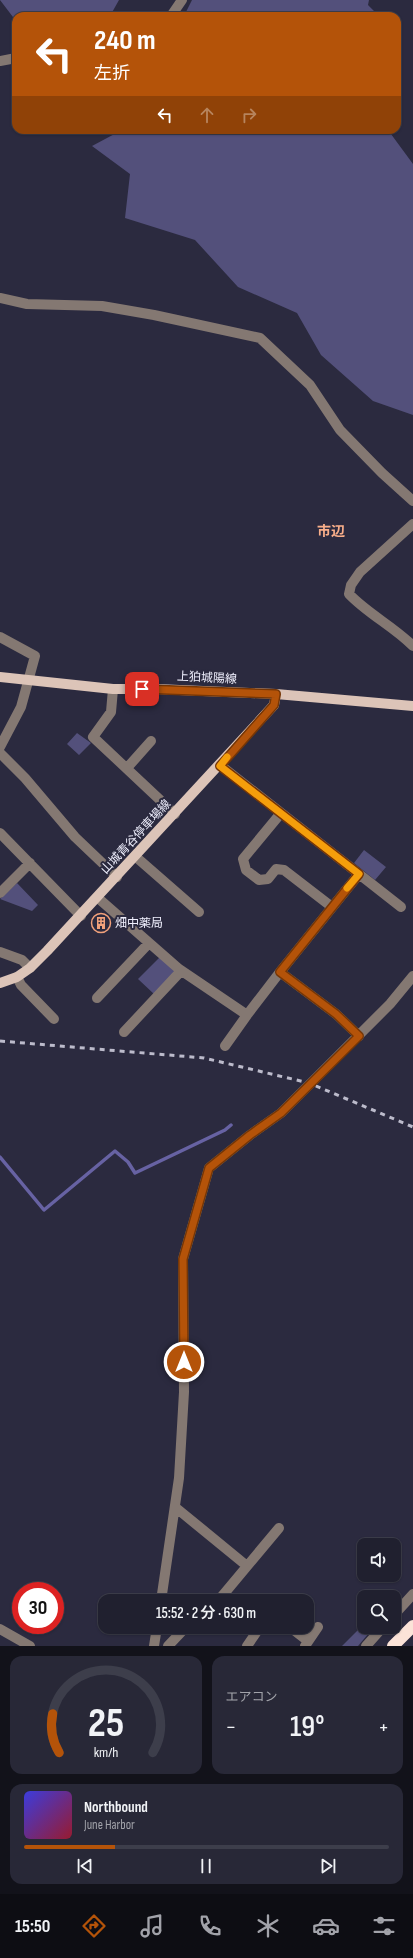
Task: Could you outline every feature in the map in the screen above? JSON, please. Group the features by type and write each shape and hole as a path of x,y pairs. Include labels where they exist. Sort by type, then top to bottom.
{"highway":[{"path":"393,1646 413,1626"}],"main road":[{"name":"上狛城陽線","path":"0,677 113,689 156,689 276,694 413,706"},
{"name":"山城青谷停車場線","path":"0,983 17,976 30,968 81,916 220,766 274,705 276,694"}],"street":[{"path":"174,12 182,0"},
{"path":"0,61 12,59"},
{"path":"0,298 27,304 102,306 154,315 260,338 310,385 340,430 382,473 413,501"},
{"path":"413,524 360,572 351,585 349,594 362,607 404,637 413,646"},
{"path":"0,637 35,656 21,707 4,734 0,747"},
{"path":"113,689 111,712 93,737 175,814"},
{"path":"127,768 151,741"},
{"path":"0,753 25,778 75,837 117,877"},
{"path":"220,766 401,907"},
{"path":"280,812 243,859 246,870 259,880 268,879 276,869 284,870 332,907"},
{"path":"0,833 81,916"},
{"path":"136,857 199,912"},
{"path":"0,893 30,863"},
{"path":"225,1046 247,1014 359,874"},
{"path":"98,898 181,971 247,1014"},
{"path":"97,998 149,943"},
{"path":"0,952 22,960 30,968"},
{"path":"124,1032 181,971"},
{"path":"280,972 336,1014 359,1036"},
{"path":"17,976 21,985 54,1019"},
{"path":"162,1594 179,1478 184,1392 183,1259 209,1168 250,1135 281,1113 390,1004 413,976"},
{"path":"175,1507 248,1566"},
{"path":"224,1594 279,1528"},
{"path":"401,1607 413,1594"},
{"path":"297,1634 306,1643 318,1627"},
{"path":"0,1629 30,1646"},
{"path":"154,1646 156,1634"},
{"path":"168,1646 179,1634"},
{"path":"247,1646 255,1634"},
{"path":"366,1646 377,1634"}],"shaded area":[{"path":"0,0 119,0 112,12 12,12 12,16"},
{"path":"192,0 369,0 368,5 375,12 186,12"},
{"path":"114,134 391,134 413,164 413,415 373,401 321,355 297,313 238,287 195,240 125,218 130,174 92,146"},
{"path":"77,733 91,743 79,755 67,744"},
{"path":"364,850 386,867 375,880 354,863"},
{"path":"17,883 38,905 32,911 0,899"},
{"path":"160,957 176,971 154,994 138,979"},
{"path":"357,1631 357,1634 368,1634 358,1646 342,1646"}],"waterway":[{"path":"0,1157 44,1210 115,1151 128,1162 135,1173 225,1130 231,1125"}],"railway":[{"path":"0,1041 204,1058 309,1083 413,1127"}],"slow traffic":[{"path":"227,757 220,766 359,874 347,888"}],"place":[{"name":"畑中薬局","path":"101,923"}],"district":[{"name":"市辺","path":"331,531"}],"route":[{"path":"142,689 276,694 274,705 220,766 359,874 280,972 336,1014 359,1036 281,1113 250,1135 209,1168 183,1259 184,1362"}]}
